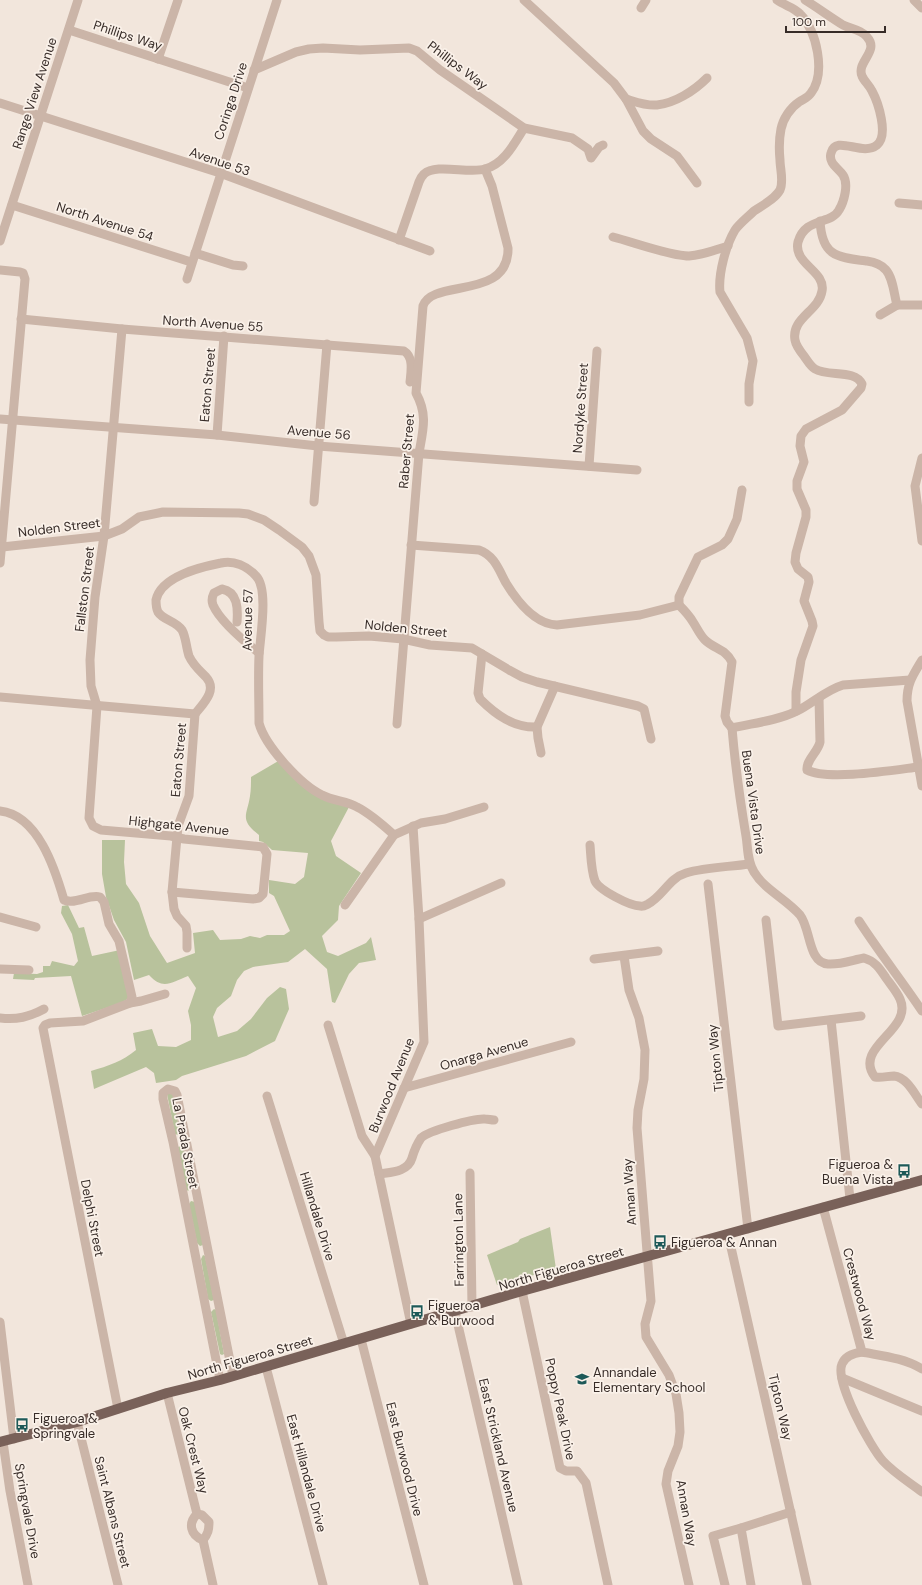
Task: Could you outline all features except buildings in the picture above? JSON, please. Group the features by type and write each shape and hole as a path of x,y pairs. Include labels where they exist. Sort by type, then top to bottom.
{"main road":[{"name":"North Figueroa Street","path":"1,1442 77,1422 167,1394 266,1367 522,1291 922,1180"}],"street":[{"name":"Range View Avenue","path":"0,241 78,0"},
{"path":"158,59 178,0"},
{"name":"Coringa Drive","path":"187,279 191,262 277,0"},
{"path":"524,0 614,83 626,99 643,131 651,139 677,156 697,183"},
{"path":"749,402 749,384 753,361 747,338 720,292 719,283 728,246 736,229 747,217 772,199 780,189 779,140 783,123 792,108 811,93 818,76 817,46 810,27 797,11 777,0"},
{"path":"796,711 796,692 801,660 812,626 812,621 804,601 810,582 808,577 798,569 795,562 806,517 806,510 797,489 797,481 804,462 800,446 801,436 806,429 842,410 861,388 862,384 856,376 822,372 815,369 798,348 795,340 797,324 816,304 822,291 822,285 819,278 799,256 798,243 806,230 813,224 837,214 840,209 846,184 844,176 833,164 830,158 831,151 834,147 840,144 846,144 862,150 868,149 877,145 883,132 876,101 861,72 862,66 870,53 870,41 867,36 843,25 805,0"},
{"path":"914,0 922,8"},
{"name":"Phillips Way","path":"68,30 248,88"},
{"name":"Phillips Way","path":"254,70 296,52 309,49 323,48 360,50 409,48 417,50 440,70 524,128 572,138 588,149 592,158 603,145"},
{"path":"626,99 641,104 661,104 696,89 707,78"},
{"name":"Avenue 53","path":"0,103 220,174 430,251"},
{"path":"399,240 419,182 423,175 428,171 437,170 484,170 506,156 524,128"},
{"name":"Raber Street","path":"397,724 419,453 424,424 422,403 416,393 423,306 424,300 434,295 493,278 503,268 508,257 508,248 492,186 484,170"},
{"path":"900,203 922,205"},
{"name":"North Avenue 54","path":"12,205 191,262"},
{"path":"820,221 823,242 828,250 834,255 842,258 879,264 886,270 890,276 897,305"},
{"path":"613,237 687,256 701,255 728,246"},
{"path":"195,253 233,265 243,266"},
{"path":"0,270 20,272 23,274 25,279 0,563"},
{"path":"880,315 897,305 922,306"},
{"name":"North Avenue 55","path":"21,319 122,329 404,351 410,356 410,383 416,393"},
{"name":"Fallston Street","path":"93,826 89,818 97,706 91,686 90,660 95,597 104,536 122,329"},
{"name":"Eaton Street","path":"216,435 224,336"},
{"path":"314,502 327,344"},
{"name":"Nordyke Street","path":"589,466 598,351"},
{"name":"Avenue 56","path":"0,420 216,435 318,446 637,470"},
{"path":"922,458 915,486 922,541"},
{"path":"411,544 479,550 485,552 495,562 507,584 524,606 541,622 548,625 640,615 679,605 679,597 698,557 718,548 728,539 738,519 742,490"},
{"name":"Nolden Street","path":"2,547 104,536 118,531 139,517 162,512 239,513 255,516 269,523 293,540 302,547 309,556 316,576 320,631 324,635 328,637 369,636 430,645 472,648 522,677 638,706 644,709 651,739"},
{"name":"Avenue 57","path":"195,714 209,695 210,689 206,678 200,673 189,656 181,629 176,624 161,616 157,610 157,597 168,581 183,574 229,562 238,563 254,573 258,578 261,587 262,619 259,653 259,723 261,732 266,741 292,770 323,796 357,806 375,818 394,835"},
{"path":"237,622 236,600 231,593 222,589 214,593 212,604 218,612 237,634 259,653"},
{"name":"Buena Vista Drive","path":"679,605 689,616 702,637 707,642 724,651 732,662 726,716 727,722 732,728 749,864 760,880 801,917 806,926 817,960 823,964 864,958 879,961"},
{"path":"482,654 478,693 480,699 510,723 537,727"},
{"path":"922,660 910,680 907,690 907,701 922,786"},
{"path":"732,728 780,717 796,711 833,688 843,685 910,680"},
{"path":"541,753 537,727 555,686"},
{"path":"0,697 195,714"},
{"path":"819,698 820,742 819,747 808,764 807,770 812,773 825,775 853,774 918,767"},
{"name":"Eaton Street","path":"187,948 188,932 186,926 177,916 174,909 172,892 180,818 189,796 195,714"},
{"path":"345,905 394,835 421,822 445,819 484,807"},
{"path":"0,811 9,813 27,824 36,835 52,865 64,900 74,901 96,896 100,897 104,902 109,924 120,941 132,997 130,1003 166,994"},
{"name":"Highgate Avenue","path":"93,826 101,830 171,836 177,838 263,847 267,854 263,894 259,898 253,900 172,892"},
{"name":"Burwood Avenue","path":"375,1156 421,1049 424,1035 413,826"},
{"path":"590,845 596,883 601,888 623,901 639,906 644,906 650,903 669,884 685,873 749,864"},
{"path":"419,919 501,883"},
{"name":"Tipton Way","path":"708,884 748,1229"},
{"path":"0,917 36,927"},
{"path":"766,920 778,1026 861,1016"},
{"path":"859,921 900,998 902,1006 902,1014 899,1021 873,1052 870,1059 872,1072 875,1076 880,1078 895,1076 901,1078 907,1083 922,1104"},
{"path":"594,958 624,956 658,951"},
{"name":"Annan Way","path":"624,956 629,990 639,1018 645,1050 644,1079 638,1110 637,1128 651,1301 645,1324 646,1337 669,1375 676,1394 680,1432 674,1458 668,1471 666,1484 689,1585"},
{"path":"879,961 908,990 922,1011"},
{"path":"0,969 29,970"},
{"name":"Delphi Street","path":"118,1409 43,1028 46,1025 83,1021 130,1003"},
{"path":"0,1018 20,1019 33,1015 44,1009"},
{"path":"831,1020 850,1199"},
{"path":"328,1025 362,1136 375,1156 411,1324"},
{"name":"Onarga Avenue","path":"404,1088 571,1042"},
{"name":"La Prada Street","path":"220,1380 173,1142 163,1099 163,1093 168,1089 175,1091 177,1095 233,1376"},
{"name":"Hillandale Drive","path":"267,1096 344,1344"},
{"path":"379,1174 403,1170 411,1162 415,1148 422,1137 471,1120 485,1118 494,1120"},
{"path":"173,1142 185,1140"},
{"name":"Farrington Lane","path":"470,1173 472,1307"},
{"path":"184,1198 196,1195"},
{"name":"Crestwood Way","path":"823,1207 862,1352 850,1356 842,1364 840,1371 844,1391 876,1451 883,1461 922,1492"},
{"name":"Tipton Way","path":"728,1234 807,1585"},
{"path":"195,1253 207,1250"},
{"name":"Poppy Peak Drive","path":"522,1291 560,1468 566,1471 577,1470 586,1483 608,1585"},
{"path":"205,1306 218,1304"},
{"name":"East Strickland Avenue","path":"455,1312 518,1585"},
{"path":"0,1322 14,1439"},
{"name":"East Burwood Drive","path":"361,1339 424,1585"},
{"path":"862,1352 907,1362 922,1369"},
{"name":"East Hillandale Drive","path":"266,1367 323,1585"},
{"path":"842,1378 922,1411"},
{"name":"Oak Crest Way","path":"167,1394 197,1514"},
{"name":"Saint Albans Street","path":"77,1422 118,1585"},
{"name":"Springvale Drive","path":"1,1442 28,1585"},
{"path":"724,1585 713,1536 791,1512"},
{"path":"197,1514 202,1515 209,1522 207,1535 203,1540 197,1538 193,1533 191,1524 192,1519 197,1514"},
{"path":"741,1528 751,1585"},
{"path":"203,1540 214,1585"}],"green space":[{"path":"280,760 304,786 349,807 331,841 336,856 361,873 339,906 338,920 322,936 327,952 338,956 366,943 371,937 376,960 359,963 349,974 335,1003 332,1002 327,969 305,949 288,962 253,967 244,971 237,980 231,996 217,1008 213,1017 218,1037 237,1031 251,1019 267,998 280,987 286,989 289,1009 275,1041 246,1056 182,1076 176,1080 156,1083 154,1073 146,1067 94,1089 91,1071 115,1063 136,1050 133,1033 152,1029 158,1046 176,1047 191,1040 191,1025 188,1011 196,988 188,976 167,984 154,980 149,975 134,980 126,942 114,920 106,897 102,874 102,840 125,840 124,862 126,884 139,903 150,936 167,963 195,953 193,933 213,930 220,940 241,939 250,936 260,938 267,935 284,935 290,931 274,896 269,893 269,880 295,884 304,877 308,853 272,850 263,842 259,841 259,835 249,825 246,817 251,777"},
{"path":"68,905 79,928 84,927 92,956 120,950 129,998 121,1003 82,1016 71,976 35,978 34,980 13,979 14,973 37,974 43,972 43,966 50,966 52,961 74,966 78,961 72,934 61,913 62,906"},
{"path":"173,1093 180,1135 175,1134 167,1094"},
{"path":"180,1146 184,1148 192,1186 188,1191 186,1189 178,1147"},
{"path":"191,1201 195,1202 203,1245 200,1246 197,1243 189,1204"},
{"path":"550,1227 556,1269 497,1285 487,1255 518,1242 520,1239"},
{"path":"203,1255 205,1256 214,1300 211,1301 208,1299 201,1259"},
{"path":"214,1309 216,1310 224,1354 222,1355 220,1354 211,1312"}],"place":[{"name":"Figueroa & Buena Vista","path":"904,1171"},
{"name":"Figueroa & Annan","path":"660,1242"},
{"name":"Figueroa & Burwood","path":"417,1312"},
{"name":"Annandale Elementary School","path":"582,1379"},
{"name":"Figueroa & Springvale","path":"22,1425"}]}
